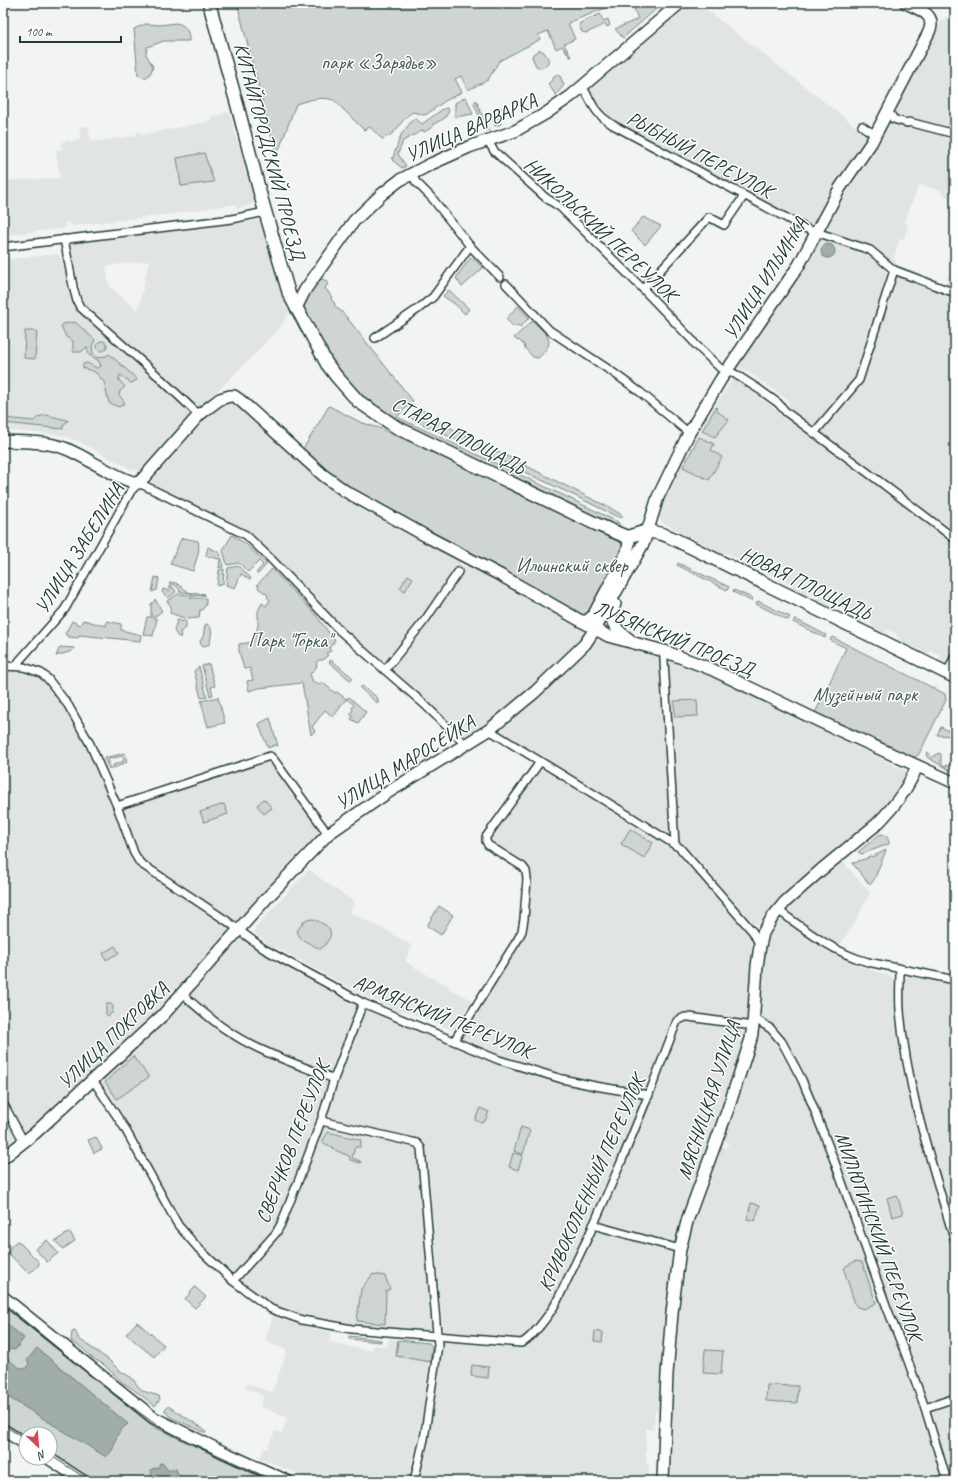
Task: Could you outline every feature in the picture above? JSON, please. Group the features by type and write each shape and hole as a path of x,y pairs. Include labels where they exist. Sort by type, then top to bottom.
{"main road":[{"name":"КИТАЙГОРОДСКИЙ ПРОЕЗД","path":"210,3 265,212 289,294 296,308"},
{"name":"УЛИЦА ВАРВАРКА","path":"296,308 305,290 354,221 382,194 411,173 469,147 515,131 546,114 582,87 680,3"},
{"name":"УЛИЦА ИЛЬИНКА","path":"626,576 644,542 658,497 689,433 727,370 799,265 840,188 889,116 931,26 930,19 926,13 906,3"},
{"name":"СТАРАЯ ПЛОЩАДЬ","path":"296,308 327,364 347,390 396,427 596,524 626,537"},
{"name":"ЛУБЯНСКИЙ ПРОЕЗД","path":"199,415 217,401 230,396 238,398 323,475 345,491 465,561 502,576 608,636 664,651 711,669 821,722 955,783"},
{"path":"3,441 57,445 68,449 127,480 139,483 199,415"},
{"path":"581,622 587,621 593,616 628,552 629,543 626,537 647,531"},
{"name":"НОВАЯ ПЛОЩАДЬ","path":"647,531 670,537 951,675"},
{"path":"626,576 621,593 611,611 611,618 619,632 642,646"},
{"name":"УЛИЦА МАРОСЕЙКА","path":"239,930 328,834 387,793 466,745 516,709 585,644 596,629 626,576"},
{"name":"МЯСНИЦКАЯ УЛИЦА","path":"663,1481 667,1374 672,1313 680,1249 688,1218 751,1039 754,1022 756,974 760,946 766,926 778,910 821,870 877,824 902,795 912,779 917,766"},
{"name":"УЛИЦА ПОКРОВКА","path":"3,1158 24,1142 157,1021 239,930"},
{"path":"3,1297 154,1418 235,1458 287,1481"},
{"path":"3,1430 18,1439"},
{"path":"58,1464 84,1481"}],"street":[{"name":"РЫБНЫЙ ПЕРЕУЛОК","path":"582,87 588,93 595,109 604,119 613,125 807,229 870,250 894,270 955,293"},
{"path":"889,116 894,115 908,119 909,122 955,134"},
{"path":"862,126 875,135"},
{"name":"НИКОЛЬСКИЙ ПЕРЕУЛОК","path":"488,141 494,151 546,198 560,207 720,368 727,370 778,403 784,410 955,540"},
{"path":"411,173 416,182 432,198 470,246 500,277"},
{"path":"643,289 709,217 724,225 744,196"},
{"path":"3,247 232,219 265,212"},
{"path":"64,239 77,301 80,306 199,415"},
{"path":"375,338 433,297 470,246"},
{"path":"814,433 859,380 894,270"},
{"path":"506,284 549,330 610,370 640,392 689,433"},
{"path":"139,483 246,535 340,631 444,722 466,745"},
{"name":"УЛИЦА ЗАБЕЛИНА","path":"16,666 65,609 131,491 139,483"},
{"path":"386,670 426,620 458,572"},
{"path":"664,651 675,845"},
{"path":"951,675 955,656"},
{"name":"АРМЯНСКИЙ ПЕРЕУЛОК","path":"3,666 16,666 36,671 45,676 68,705 90,744 140,863 268,951 363,1003 499,1060 562,1079 649,1095"},
{"path":"488,730 683,851 754,932 760,946"},
{"path":"117,806 268,756 272,757 328,834"},
{"path":"454,1041 522,931 528,879 526,871 523,867 488,845 486,837 540,762"},
{"path":"778,910 830,945 857,959 955,980"},
{"path":"900,969 900,1009 910,1076 925,1142 955,1242"},
{"path":"182,994 217,1024 237,1036 261,1049 334,1079"},
{"name":"СВЕРЧКОВ ПЕРЕУЛОК","path":"233,1281 277,1232 291,1200 321,1121 334,1079 363,1003"},
{"name":"КРИВОКОЛЕННЫЙ ПЕРЕУЛОК","path":"438,1336 517,1343 525,1342 551,1312 593,1225 649,1095 677,1021 681,1018 689,1017 754,1022"},
{"name":"МИЛЮТИНСКИЙ ПЕРЕУЛОК","path":"754,1022 775,1032 802,1080 834,1160 907,1358 925,1408 947,1481"},
{"path":"93,1080 124,1127 175,1221 198,1248 233,1281 271,1309 302,1320 352,1329 438,1336"},
{"path":"3,1103 24,1142"},
{"path":"321,1121 417,1143 421,1147 438,1345 424,1439 414,1481"},
{"path":"593,1225 680,1249"},
{"path":"925,1408 955,1398"}],"shaded area":[{"path":"689,3 698,3 859,129 861,127 870,136 860,153 856,154 834,187 823,206 823,210 814,229 606,118 596,108 586,88 619,60 625,59 639,47 639,42 652,31 657,32"},
{"path":"949,16 955,18 955,129 898,115 895,109 910,78 913,77 922,60 920,57 933,33 942,20"},
{"path":"229,112 255,203 237,209 235,204 178,213 71,226 70,222 65,223 65,228 6,235 6,239 3,239 3,181 60,178 56,150 62,149 61,143 63,143 63,141 68,140 69,142 81,140 79,127 88,126 91,142 136,136 136,133 141,132 142,135 211,121 211,117"},
{"path":"894,121 955,138 955,199 945,196 940,190 919,185 904,222 908,224 904,239 900,238 893,260 896,261 896,264 946,284 955,255 955,290 890,264 826,232 823,229 888,124"},
{"path":"262,220 289,306 289,312 281,326 249,360 200,408 197,409 163,377 159,371 85,304 83,301 71,245 72,243","holes":["149,261 138,310 109,286 106,266"]},
{"path":"819,238 863,250 884,267 887,275 856,378 816,425 812,427 788,410 787,407 790,401 744,369 740,371 736,366 756,339 755,336 761,327 764,327 802,271 802,267"},
{"path":"825,244 831,244 835,248 835,254 831,258 825,258 821,254 821,248"},
{"path":"56,254 61,258 72,299 78,310 193,413 142,470 139,471 131,469 80,442 61,435 3,430 3,260"},
{"path":"899,275 955,295 955,536 820,432 863,381 894,281"},
{"path":"732,380 735,380 878,483 955,543 955,648 949,661 941,661 940,655 929,650 930,655 899,640 897,634 886,629 887,635 873,628 871,621 861,617 863,623 849,616 847,610 830,602 831,608 818,601 817,596 807,592 808,597 794,590 791,585 727,553 721,554 660,521 658,515 659,509 668,487 700,429"},
{"path":"231,397 287,446 460,561 460,565 423,618 385,666 339,626 249,533 154,486 151,483 153,476 222,401"},
{"path":"471,566 582,627 584,633 580,641 536,684 497,717 481,729 466,737 390,669 427,623 465,568"},
{"path":"601,639 659,658 661,660 672,835 669,837 661,834 660,831 593,788 511,739 508,739 500,732 504,726"},
{"path":"669,660 709,674 908,773 899,791 879,815 758,924 751,923 740,912 719,885 710,878 711,875 691,852 687,851 677,840 677,833 679,831 667,661"},
{"path":"3,669 25,671 41,678 65,707 90,751 109,795 127,849 163,883 184,895 186,898 222,923 224,922 231,930 189,975 190,978 137,1033 134,1033 102,1061 102,1064 76,1088 73,1088 33,1125 33,1129 26,1133 22,1131 3,1094 3,948 6,898 3,882"},
{"path":"267,760 301,800 322,831 304,850 301,850 277,877 277,880 239,921 236,922 144,862 137,849 123,808"},
{"path":"541,770 551,773 621,817 632,822 633,825 656,838 659,838 678,851 742,923 753,939 748,1020 746,1022 687,1014 676,1016 666,1042 664,1043 647,1091 611,1086 565,1076 511,1060 461,1037 521,942 525,933 528,921 531,880 530,870 492,843 490,839"},
{"path":"842,860 870,893 855,922 839,947 794,917 789,909 790,905"},
{"path":"309,869 354,902 350,913 384,929 412,946 405,961 430,977 449,986 448,988 472,1000 453,1030 402,1010 401,1012 361,994 275,947 273,949 254,932 255,928"},
{"path":"779,920 782,920 852,963 894,979 897,1026 907,1084 921,1143 955,1257 955,1395 932,1402 929,1401 926,1396 880,1277 837,1159 805,1079 780,1032 780,1029 760,1019 759,1017 762,967 765,947 771,929"},
{"path":"240,937 304,977 356,1006 357,1009 333,1073 283,1055 240,1035 210,1013 191,996 193,990"},
{"path":"909,976 955,984 955,1228 930,1143 909,1055 903,1009 904,980"},
{"path":"183,1002 186,1002 224,1033 257,1050 329,1080 299,1167 276,1225 269,1235 232,1275 205,1250 181,1223 134,1135 100,1082 148,1038"},
{"path":"366,1010 370,1010 508,1067 513,1068 515,1066 526,1069 527,1072 595,1090 634,1097 637,1095 643,1099 575,1259 572,1260 552,1302 522,1339 443,1332 433,1220 424,1144 417,1139 328,1117 337,1081 363,1013"},
{"path":"684,1020 741,1027 745,1031 746,1035 733,1078 700,1166 677,1237 674,1242 669,1243 598,1222 679,1023"},
{"path":"761,1028 764,1028 771,1033 778,1043 782,1051 782,1057 787,1059 785,1063 791,1068 799,1081 820,1132 916,1399 943,1481 670,1481 668,1476 669,1464 671,1461 669,1452 670,1430 673,1426 673,1416 671,1410 673,1407 673,1402 671,1398 674,1390 674,1382 672,1379 673,1350 682,1267 695,1214 698,1212 711,1170 714,1168 719,1155 718,1152 721,1147 727,1147 728,1142 725,1141 724,1137 758,1032"},
{"path":"3,1110 17,1139 3,1151"},
{"path":"326,1126 417,1148 424,1217 431,1330 371,1327 325,1322 276,1308 241,1282 240,1279 287,1224 323,1127"},
{"path":"595,1231 671,1251 674,1255 660,1411 655,1411 653,1429 646,1429 646,1464 649,1464 649,1481 418,1481 429,1436 443,1343 519,1348 526,1346 545,1325 545,1322 561,1303 590,1243 589,1240"},
{"path":"273,1316 310,1328 331,1332 329,1342 371,1351 374,1345 387,1347 389,1339 429,1343 432,1346 422,1416 408,1481 314,1481 260,1458 264,1448 267,1449 275,1431 282,1433 287,1418 260,1406 264,1396 246,1388 247,1384 272,1392 283,1363 287,1350 265,1341"},
{"path":"3,1321 24,1338 15,1350 11,1349 7,1351 6,1355 9,1360 20,1368 25,1369 29,1364 27,1360 37,1348 128,1424 118,1434 113,1449 106,1457 58,1428 58,1426 55,1426 3,1394"},
{"path":"955,1402 955,1481 951,1481 932,1413 934,1410"},
{"path":"160,1463 162,1463 169,1471 173,1468 176,1469 178,1474 181,1476 181,1481 158,1481 155,1479 151,1471 152,1469 158,1468"}],"green space":[{"name":"парк «Зарядье»","path":"237,3 618,3 568,23 575,39 564,44 571,57 562,46 556,49 548,31 538,35 540,38 539,40 499,61 488,80 468,90 461,76 455,79 462,92 445,101 427,114 424,115 413,112 406,117 393,133 382,139 370,127 364,130 334,100 319,98 296,104 276,154"},
{"path":"632,3 663,3 623,38 615,29 638,19"},
{"path":"600,14 603,21 608,19 610,25 607,27 605,24 587,33 582,32 579,26 580,23"},
{"path":"176,23 182,25 186,29 189,35 189,41 164,41 147,47 146,54 153,67 150,74 145,78 138,75 134,29 145,24 160,25"},
{"path":"540,50 544,52 549,60 547,65 541,68 536,66 532,57 533,54"},
{"path":"557,74 560,76 564,85 556,95 548,84"},
{"path":"466,97 473,114 455,117 455,103"},
{"path":"476,100 487,128 490,130 486,131 474,104"},
{"path":"504,107 506,112 498,116 501,124 495,126 490,113"},
{"path":"447,108 449,111 445,118 432,125 433,127 424,132 423,130 403,141 398,154 406,166 402,168 392,160 401,135 413,119 415,118 422,124 443,109"},
{"path":"442,136 444,143 432,149 429,143"},
{"path":"204,153 214,182 181,186 177,158"},
{"path":"643,217 661,226 645,245 631,231"},
{"path":"471,258 483,268 462,287 456,278"},
{"path":"320,279 325,280 328,284 325,288 332,297 331,299 335,304 334,305 344,314 413,401 397,417 618,522 621,528 523,481 406,429 364,401 338,373 302,304 304,299"},
{"path":"449,290 469,309 465,314 456,305 443,296"},
{"path":"518,306 529,318 520,327 517,325 514,327 506,319"},
{"path":"75,322 95,340 92,346 93,353 97,358 109,354 136,378 137,380 131,383 120,375 119,380 125,387 120,391 119,395 125,403 119,407 109,403 104,382 95,372 83,368 83,364 87,363 97,368 101,366 99,361 89,355 87,347 81,352 73,352 73,341 66,337 61,326 63,324"},
{"path":"531,322 534,322 546,334 549,341 546,349 538,358 533,357 519,340 518,341 514,338"},
{"path":"25,331 37,331 35,359 24,358"},
{"path":"100,341 104,341 106,342 106,350 100,351 97,348 97,344"},
{"name":"Ильинский сквер","path":"329,406 360,422 379,428 406,440 623,544 624,547 591,615 585,617 343,485 321,469 303,449"},
{"path":"716,407 717,411 729,420 715,437 702,431"},
{"path":"420,408 435,420 610,508 622,515 622,517 620,518 412,419 411,417"},
{"path":"46,415 68,421 63,425 63,429 3,423 3,418 34,421 38,417"},
{"path":"699,437 714,444 711,450 722,457 709,480 683,467"},
{"path":"232,535 246,544 267,564 258,574 256,573 263,565 259,561 248,572 239,563 227,565 223,550"},
{"path":"184,538 198,541 198,553 193,571 170,564 181,539"},
{"path":"208,547 220,553 223,567 219,568 220,559 206,556"},
{"path":"678,563 729,587 727,590 677,565"},
{"path":"238,566 251,578 250,580 241,574 235,588 226,585 228,568"},
{"path":"224,569 223,584 217,586 219,570"},
{"name":"Парк \"Горка\"","path":"272,569 315,614 335,641 329,648 331,651 326,653 328,655 323,660 319,660 317,662 316,668 310,674 313,682 321,684 322,682 335,693 337,692 346,699 349,697 366,712 358,723 351,719 353,716 350,714 354,705 347,699 340,706 333,717 325,710 312,727 315,731 311,735 302,683 259,688 249,691 247,681 253,680 250,668 244,669 239,651 239,644 253,642 258,626 258,611 262,603 266,606 270,600 267,597 268,595 258,588 259,586 257,585"},
{"path":"408,575 413,578 405,591 400,588"},
{"path":"155,577 159,578 157,590 152,592"},
{"path":"170,582 176,583 190,593 179,592 180,590 174,584 169,589"},
{"path":"173,587 176,592 168,598 162,592 163,589 169,591"},
{"path":"734,590 752,598 751,601 733,592"},
{"path":"178,594 205,595 192,596 190,598 206,598 206,604 202,610 200,610 199,618 187,619 170,613 171,606 167,601"},
{"path":"155,599 162,611 153,618 157,619 153,636 143,634 147,617 152,617 151,604"},
{"path":"758,601 790,617 788,620 756,604"},
{"path":"795,619 826,635 825,638 793,622"},
{"path":"83,620 106,626 107,621 121,624 121,630 141,635 140,641 79,635 78,638 69,637 65,634 72,621 80,625"},
{"path":"177,620 182,622 184,620 186,622 186,628 180,632 181,637 178,637 174,631"},
{"path":"207,624 212,633 210,644 204,646 201,645 200,641 203,637 205,625"},
{"name":"Музейный парк","path":"832,637 945,694 946,700 919,754 916,757 910,757 863,733 815,713 846,648 830,640"},
{"path":"60,647 74,648 72,651 56,656"},
{"path":"331,660 353,678 351,681 329,662"},
{"path":"209,664 215,686 211,687 213,695 210,696 202,666"},
{"path":"199,667 207,697 201,698 194,671"},
{"path":"362,686 378,698 377,700 379,701 377,703 360,688"},
{"path":"218,697 225,723 208,727 201,701"},
{"path":"697,700 698,716 675,717 674,701"},
{"path":"270,718 278,746 275,745 268,748 259,725"},
{"path":"941,727 955,734 955,736 937,735"},
{"path":"928,752 932,758 938,753 941,754 941,762 944,766 949,765 955,758 955,773 928,758 926,755"},
{"path":"125,753 127,762 114,768 113,765 124,761 123,756 108,759 111,769 109,769 104,758"},
{"path":"264,799 272,808 264,814 257,805"},
{"path":"224,804 228,814 204,822 200,812"},
{"path":"630,829 653,843 644,858 621,844"},
{"path":"880,834 887,837 889,844 862,854 858,852"},
{"path":"886,850 874,880 870,885 853,863 868,858 867,857 872,857"},
{"path":"439,906 453,915 441,935 427,926"},
{"path":"313,919 329,928 330,931 329,939 320,949 301,939 297,931 305,920"},
{"path":"115,946 119,953 106,960 103,953"},
{"path":"106,1004 111,1004 113,1007 112,1013 108,1016 106,1014"},
{"path":"133,1056 149,1077 117,1099 105,1082"},
{"path":"480,1108 489,1112 485,1121 481,1123 475,1120"},
{"path":"521,1127 530,1130 523,1154 514,1151"},
{"path":"328,1132 361,1140 360,1147 355,1147 352,1158 360,1161 361,1163 350,1160 349,1156 322,1142"},
{"path":"96,1137 102,1149 94,1153 88,1140"},
{"path":"513,1153 523,1155 518,1170 509,1167"},
{"path":"897,1195 903,1214 892,1217 887,1198"},
{"path":"751,1203 760,1205 755,1221 747,1219"},
{"path":"70,1232 75,1241 63,1249 55,1241"},
{"path":"47,1240 58,1253 47,1262 35,1249"},
{"path":"17,1241 39,1262 36,1269 33,1271 28,1273 8,1253 11,1246"},
{"path":"856,1261 862,1262 876,1303 864,1309 857,1307 855,1304 844,1269 846,1266"},
{"path":"373,1274 385,1276 390,1289 386,1291 385,1324 357,1321 361,1289"},
{"path":"195,1287 206,1297 195,1308 185,1299"},
{"path":"3,1306 154,1427 269,1481 93,1481 58,1458 58,1426 18,1426 18,1432 3,1422"},
{"path":"137,1322 164,1345 154,1357 126,1334"},
{"path":"75,1331 79,1339 109,1360 120,1371 132,1378 143,1391 159,1396 160,1399 155,1406 123,1383 103,1364 92,1358 82,1348 71,1341 72,1332"},
{"path":"595,1331 603,1333 602,1342 594,1341"},
{"path":"349,1336 381,1340 381,1342 349,1339"},
{"path":"398,1340 429,1343 432,1346 430,1362 396,1356"},
{"path":"705,1350 723,1351 721,1374 703,1373"},
{"path":"472,1365 489,1367 488,1378 471,1376"},
{"path":"767,1385 798,1386 797,1403 766,1401"},
{"path":"168,1406 204,1429 206,1433 170,1417 165,1411"}],"tunnel":[{"path":"458,572 463,565"}],"tram line":[{"path":"3,1303 104,1386 155,1424 189,1442 275,1481"},
{"path":"3,1425 18,1434"},
{"path":"58,1460 90,1481"}]}
